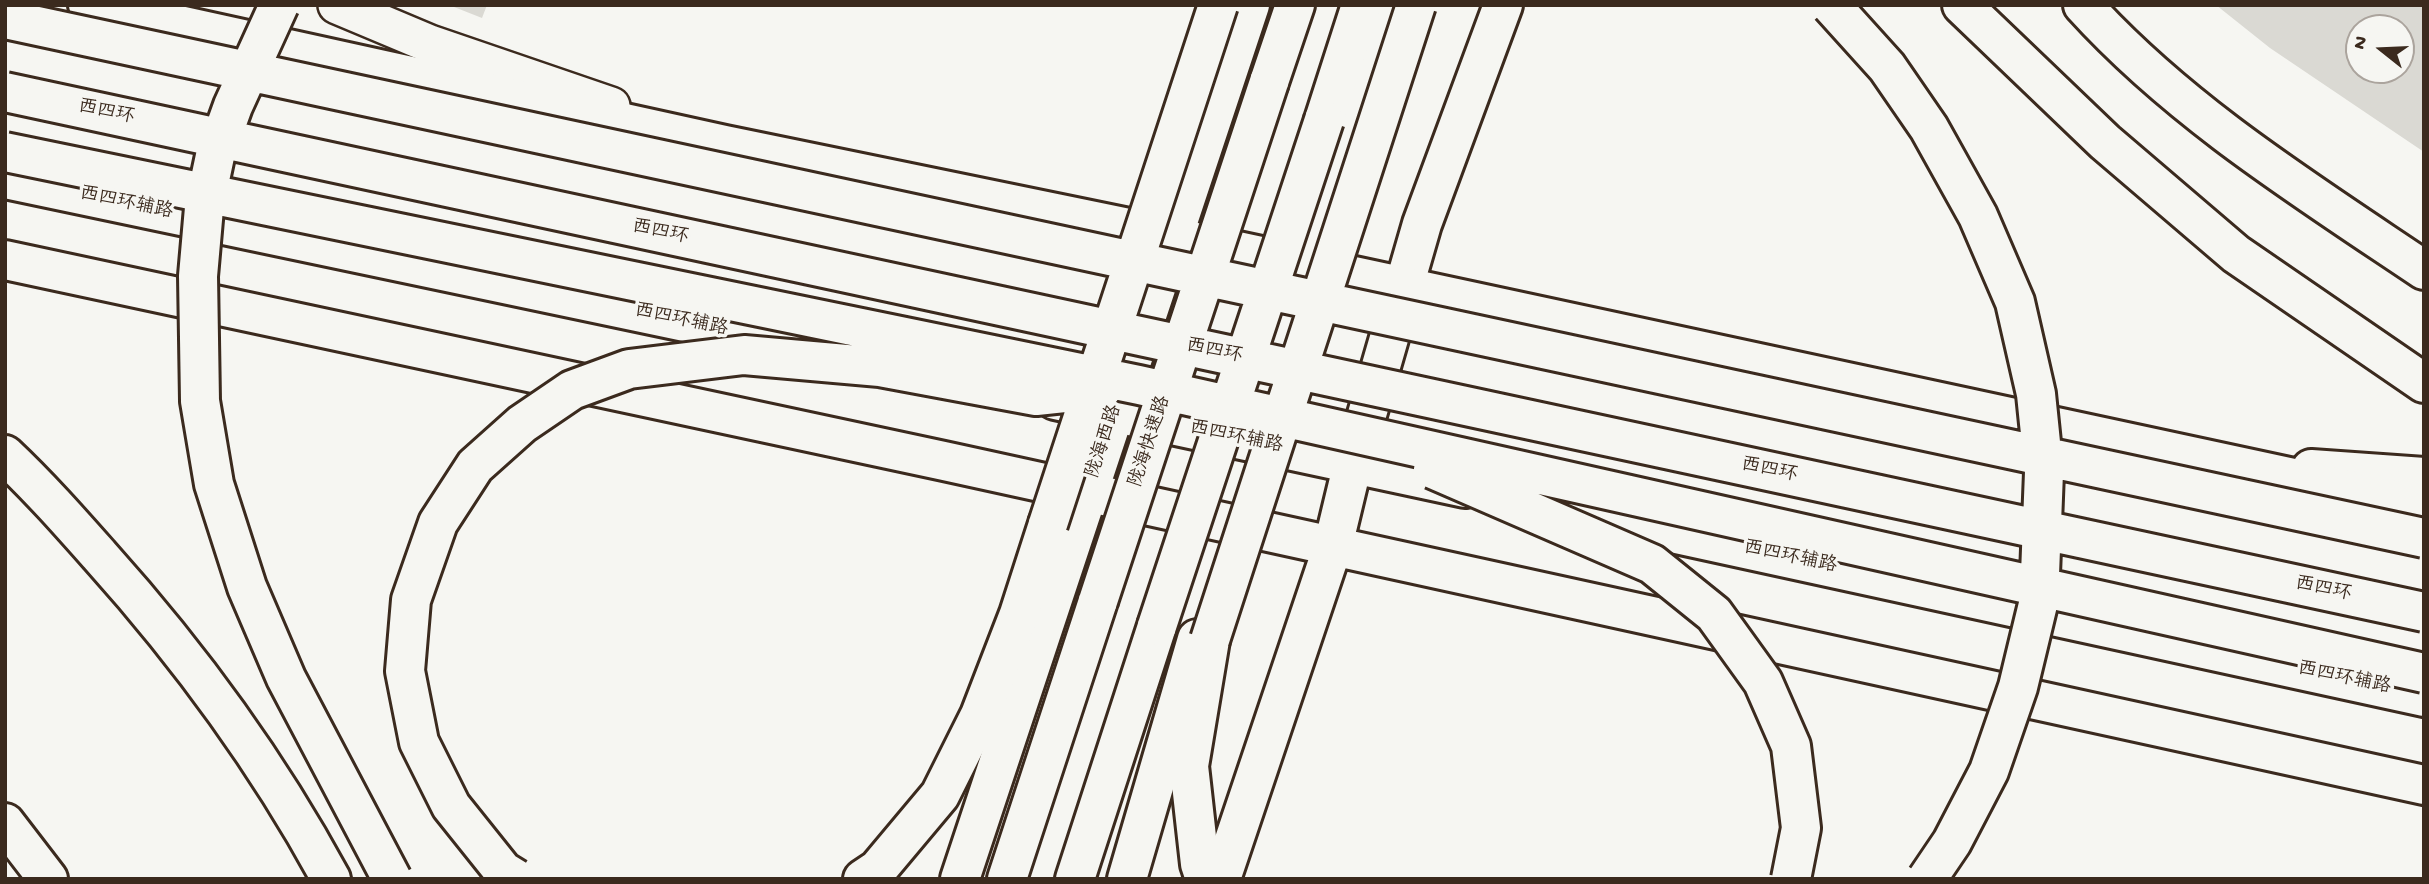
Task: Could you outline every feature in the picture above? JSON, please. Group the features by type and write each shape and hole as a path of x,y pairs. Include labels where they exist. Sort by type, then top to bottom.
{"main road":[{"path":"88,5 725,145 1173,237 2424,506"},
{"path":"279,5 233,106 215,156 204,208 198,275 200,401 214,484 247,587 286,678 392,879"},
{"path":"863,879 878,869 940,795 980,715 1019,614 1218,5"},
{"name":"陇海西路","path":"960,879 1088,493 1127,398 1173,237 1250,5"},
{"name":"陇海快速路","path":"1006,879 1294,5"},
{"path":"1074,879 1361,5"},
{"path":"1127,879 1230,524 1388,5"},
{"path":"1205,879 1200,864 1189,766 1210,640 1416,5"},
{"path":"1221,879 1333,546 1354,449 1422,224 1503,5"},
{"path":"1831,5 1887,67 1929,128 1978,216 2015,302 2036,394 2044,472 2039,600 2018,687 1989,771 1952,842 1927,879"},
{"path":"1962,5 2105,142 2236,254 2424,383"},
{"path":"2083,5 2171,89 2256,156 2424,270"},
{"path":"5,19 2424,538"},
{"name":"西四环","path":"5,92 2424,612"},
{"path":"5,152 1354,449 2424,673"},
{"name":"西四环辅路","path":"5,179 1127,398 1255,441 1354,449 2424,697"},
{"path":"5,260 1333,546 2424,785"},
{"path":"516,879 503,871 451,806 419,741 405,671 411,600 438,523 475,466 522,424 572,390 629,369 744,355 880,367 1037,396 1127,398"},
{"path":"1354,449 1652,564 1714,614 1763,682 1791,746 1801,828 1791,879"},
{"path":"5,455 36,484 144,605 230,717 296,815 331,879"},
{"path":"2217,462 2424,477"},
{"path":"5,822 48,879"}],"street":[{"path":"337,5 430,44 725,145"}],"shaded area":[{"path":"449,5 487,5 482,18"},
{"path":"2216,5 2424,5 2424,152 2270,48"}]}
